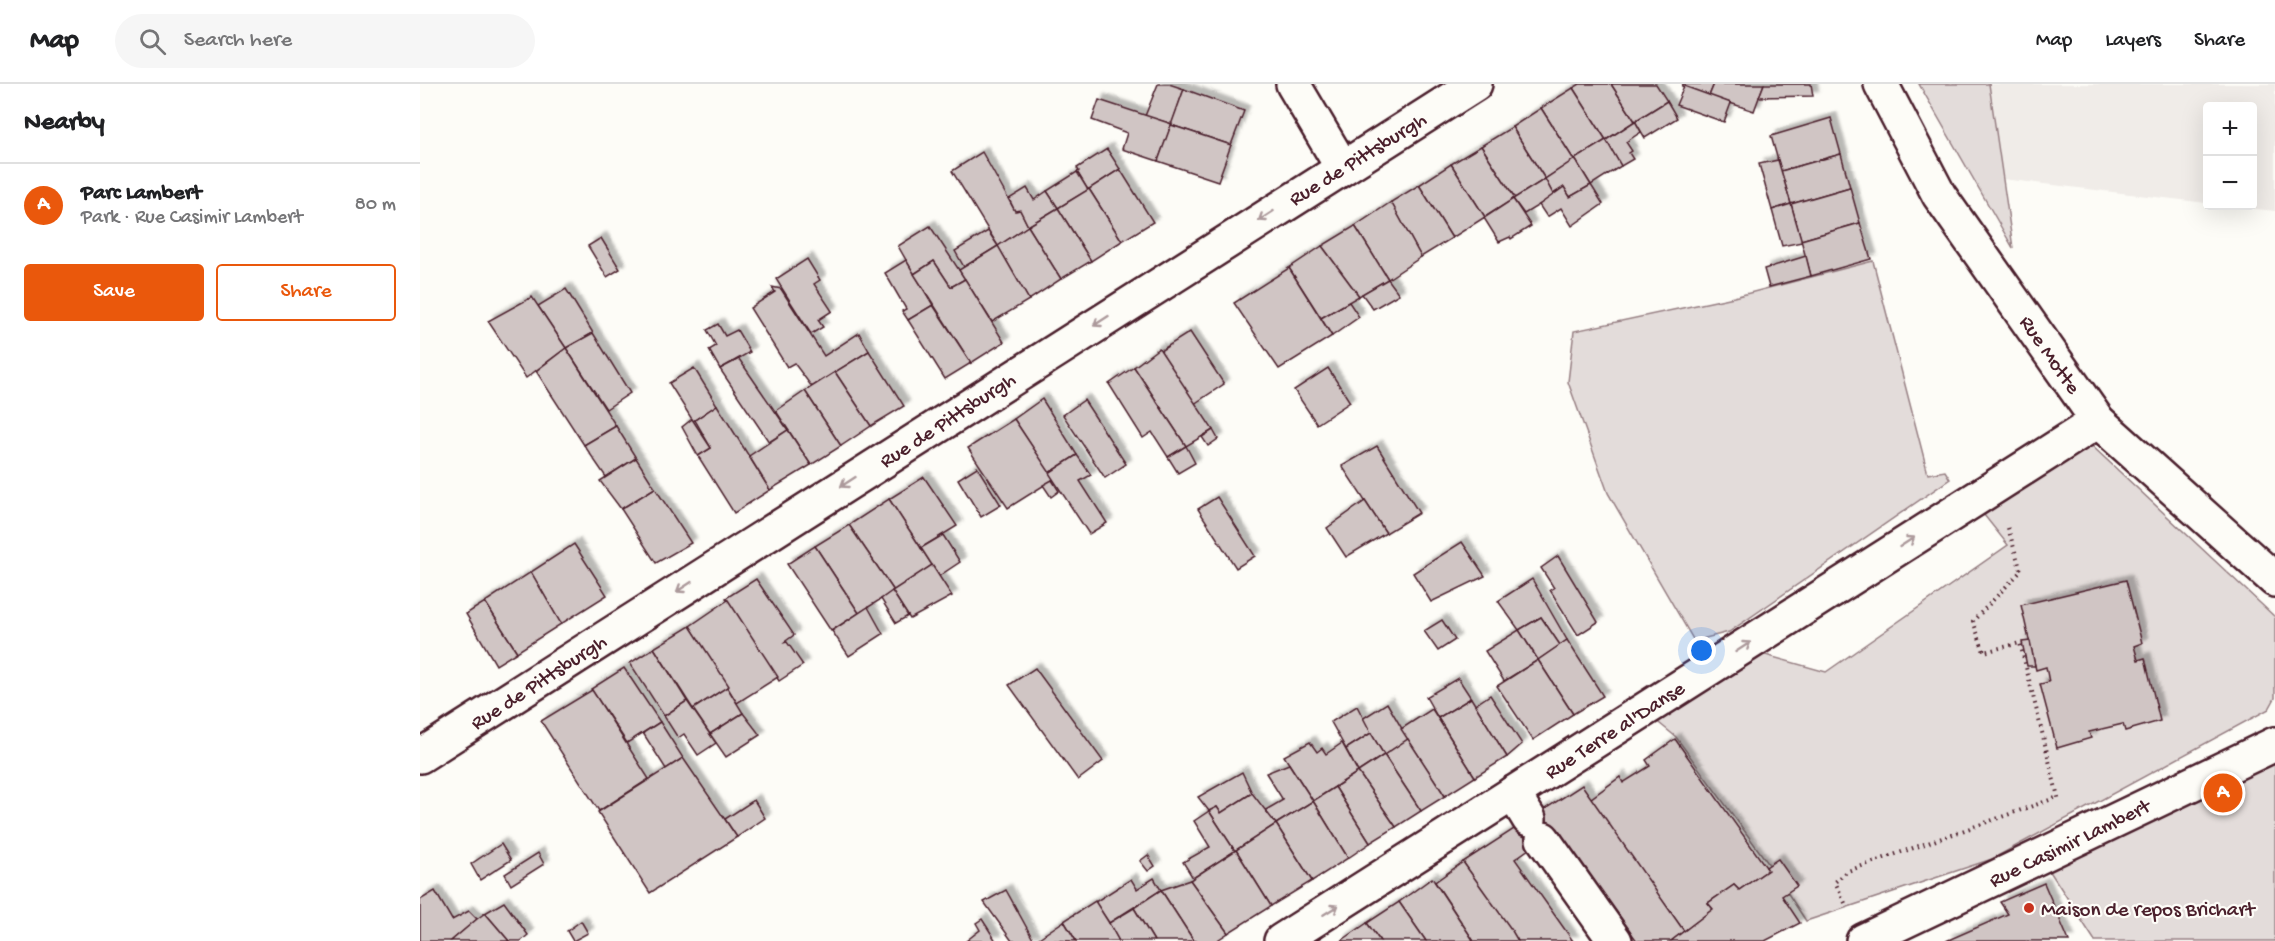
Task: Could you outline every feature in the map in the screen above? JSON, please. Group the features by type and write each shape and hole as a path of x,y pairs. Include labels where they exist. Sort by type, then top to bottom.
{"street":[{"path":"1293,84 1342,167"},
{"name":"Rue de Pittsburgh","path":"420,756 1475,84"},
{"name":"Rue Motte","path":"1881,84 1939,195 2098,421 2275,580"},
{"name":"Rue Terre al'Danse","path":"1281,941 1529,817 1986,492 2098,421"},
{"name":"Rue Casimir Lambert","path":"1864,941 2275,744"},
{"path":"1529,817 1615,941"}],"path":[{"path":"1986,492 2010,531 2021,571 1973,621 1984,652 2020,643 2069,843"},
{"path":"1864,941 1835,882 1848,871 2058,797"}],"shaded area":[{"path":"1919,84 1989,84 2013,248"},
{"path":"1989,84 2275,84 2275,211 2257,209 2257,102 2203,102 2203,203 2002,179"},
{"path":"1873,261 1928,474 1945,471 1950,479 1729,632 1694,641 1608,493 1568,382 1574,331 1734,297"},
{"path":"2091,445 2275,617 2275,698 2269,709 1992,859 1806,921 1770,866 1676,737 1643,710 1762,654 1826,672 2008,545 1980,510"},
{"path":"2275,744 2275,941 2095,941 2040,856"}],"building":[{"path":"1158,84 1169,84 1184,89 1172,124 1145,116"},
{"path":"1580,84 1611,84 1635,121 1606,140 1573,88"},
{"path":"1611,84 1656,84 1667,101 1635,121"},
{"path":"1683,84 1714,84 1709,96 1682,86"},
{"path":"1714,84 1764,84 1754,111 1709,96"},
{"path":"1764,84 1811,84 1813,96 1759,97"},
{"path":"1684,86 1731,103 1724,122 1676,105"},
{"path":"1573,88 1606,140 1574,160 1541,108"},
{"path":"1184,89 1244,111 1231,145 1171,125"},
{"path":"1099,100 1172,124 1158,161 1122,149 1127,133 1092,120"},
{"path":"1667,101 1677,118 1645,138 1635,121"},
{"path":"1541,108 1574,160 1545,179 1512,127"},
{"path":"1831,118 1841,154 1781,171 1771,136"},
{"path":"1635,121 1641,132 1626,142 1632,151 1629,153 1633,159 1621,166 1606,140"},
{"path":"1171,125 1231,145 1218,181 1158,161"},
{"path":"1512,127 1545,179 1515,198 1481,146"},
{"path":"1606,140 1621,166 1591,185 1575,159"},
{"path":"1481,146 1515,198 1485,217 1451,164"},
{"path":"1107,149 1120,169 1088,190 1077,168"},
{"path":"982,152 1015,211 1020,210 1028,226 998,246 952,171"},
{"path":"1841,154 1850,187 1791,204 1781,171"},
{"path":"1575,159 1591,185 1570,197 1564,187 1553,194 1545,179"},
{"path":"1778,160 1791,204 1772,210 1759,164"},
{"path":"1451,164 1485,217 1452,238 1419,185"},
{"path":"1120,169 1153,222 1122,241 1089,189"},
{"path":"1077,172 1088,190 1058,208 1047,191"},
{"path":"1545,179 1554,196 1524,214 1513,199"},
{"path":"1419,185 1452,238 1421,257 1391,202"},
{"path":"1591,185 1603,204 1572,226 1561,208 1547,217 1539,205 1564,187 1570,197"},
{"path":"1850,187 1860,223 1801,240 1791,204"},
{"path":"1027,188 1034,200 1047,191 1058,208 1028,226 1020,210 1015,211 1009,199"},
{"path":"1089,189 1122,241 1091,261 1058,208"},
{"path":"1513,199 1531,226 1511,239 1510,237 1499,242 1484,218"},
{"path":"1391,202 1421,257 1388,279 1355,226"},
{"path":"1791,204 1802,242 1782,246 1772,210"},
{"path":"1058,208 1091,261 1061,279 1028,226"},
{"path":"1860,223 1871,259 1811,276 1801,240"},
{"path":"930,226 965,279 951,287 934,261 914,274 898,246"},
{"path":"1028,226 1061,279 1029,300 998,246"},
{"path":"1355,226 1388,279 1359,296 1322,246"},
{"path":"988,231 998,246 964,267 955,251"},
{"path":"601,238 620,269 607,277 588,246"},
{"path":"998,246 1029,300 992,322 959,270"},
{"path":"1322,246 1359,296 1321,318 1289,268"},
{"path":"1806,256 1811,276 1769,287 1764,269"},
{"path":"807,259 820,280 814,284 832,311 818,320 823,327 811,334 776,279"},
{"path":"906,260 933,305 908,320 902,311 906,309 885,273"},
{"path":"934,261 951,287 965,279 1004,342 971,363 914,274"},
{"path":"1289,268 1332,336 1279,369 1234,303"},
{"path":"1388,279 1399,294 1373,309 1362,294"},
{"path":"772,287 781,289 824,356 859,333 869,351 812,387 794,363 787,367 750,308 775,292"},
{"path":"566,289 593,333 566,348 538,306"},
{"path":"532,297 566,348 526,378 488,321"},
{"path":"1349,302 1359,317 1332,336 1321,318"},
{"path":"933,305 971,363 945,379 908,320"},
{"path":"718,324 725,336 737,330 750,352 720,369 709,350 716,346 707,330"},
{"path":"1190,332 1224,384 1194,404 1160,351"},
{"path":"593,333 630,393 606,409 566,348"},
{"path":"566,348 616,426 584,445 536,371"},
{"path":"1159,348 1213,430 1186,446 1134,367"},
{"path":"869,351 904,406 871,426 835,372"},
{"path":"739,359 788,430 769,442 720,369"},
{"path":"1134,367 1186,446 1168,457 1152,432 1143,438 1109,384"},
{"path":"694,368 717,405 693,421 669,383"},
{"path":"1328,368 1350,402 1317,424 1294,390"},
{"path":"835,372 871,426 841,446 805,391"},
{"path":"805,391 841,446 811,465 776,411"},
{"path":"1042,399 1077,455 1049,473 1014,419"},
{"path":"1084,400 1126,464 1105,478 1063,415"},
{"path":"717,405 770,490 734,513 698,456 711,448 695,420"},
{"path":"692,419 711,448 698,456 682,427"},
{"path":"1014,419 1054,479 1008,508 968,448"},
{"path":"616,426 636,458 606,477 584,445"},
{"path":"788,430 811,465 770,490 749,456"},
{"path":"1213,430 1218,439 1208,446 1202,437"},
{"path":"1186,446 1195,463 1178,473 1168,457"},
{"path":"1377,446 1419,513 1386,533 1342,466"},
{"path":"1077,455 1091,475 1080,481 1107,523 1089,534 1049,473"},
{"path":"636,458 655,488 621,509 600,481"},
{"path":"977,467 1001,505 981,517 958,479"},
{"path":"924,477 957,526 921,548 889,499"},
{"path":"1052,480 1059,491 1051,497 1043,485"},
{"path":"655,488 691,543 656,563 621,509"},
{"path":"1217,497 1255,556 1236,568 1198,509"},
{"path":"889,499 932,565 894,591 849,525"},
{"path":"1365,501 1386,533 1346,557 1327,528"},
{"path":"849,525 894,591 859,613 815,546"},
{"path":"943,535 960,562 939,576 921,548"},
{"path":"1462,542 1485,576 1431,602 1413,573"},
{"path":"574,544 607,595 561,624 531,572"},
{"path":"815,546 859,613 831,631 787,564"},
{"path":"1558,556 1598,622 1578,635 1550,590 1554,588 1541,568"},
{"path":"932,565 952,596 910,619 892,591"},
{"path":"531,572 561,624 517,652 485,602"},
{"path":"756,579 794,635 783,643 787,642 803,665 779,681 726,598"},
{"path":"1532,579 1567,640 1560,645 1541,617 1519,630 1498,601"},
{"path":"2126,580 2142,643 2134,646 2138,660 2145,658 2160,721 2125,731 2123,724 2089,732 2091,738 2057,748 2040,684 2049,682 2046,667 2036,670 2021,605"},
{"path":"892,591 908,616 896,623 881,599"},
{"path":"728,600 778,677 737,703 690,626"},
{"path":"485,602 517,652 496,665 466,614"},
{"path":"868,607 883,634 849,656 832,631"},
{"path":"1541,617 1560,645 1538,660 1519,630"},
{"path":"1442,620 1455,640 1438,651 1424,631"},
{"path":"690,626 729,686 693,709 654,648"},
{"path":"1519,630 1538,660 1504,681 1485,651"},
{"path":"1567,640 1603,696 1573,714 1538,660"},
{"path":"2030,641 2035,666 2027,666 2022,642"},
{"path":"654,648 687,701 664,716 630,663"},
{"path":"1538,660 1573,714 1533,740 1497,686"},
{"path":"624,668 660,722 627,743 591,689"},
{"path":"1035,668 1103,761 1078,780 1009,685"},
{"path":"1458,678 1471,698 1438,718 1426,697"},
{"path":"727,687 743,713 710,734 693,709"},
{"path":"592,690 649,779 599,811 541,721"},
{"path":"1490,695 1522,744 1507,757 1475,705"},
{"path":"1471,698 1507,757 1475,777 1438,718"},
{"path":"687,701 716,743 698,755 684,734 678,738 664,716"},
{"path":"1387,703 1408,739 1384,755 1362,719"},
{"path":"1357,706 1371,733 1346,749 1331,722"},
{"path":"1432,709 1475,777 1445,796 1401,729"},
{"path":"743,713 760,735 726,757 710,734"},
{"path":"660,722 683,758 666,769 643,733"},
{"path":"1371,733 1384,755 1358,772 1346,749"},
{"path":"1408,739 1445,796 1421,811 1384,755"},
{"path":"1675,739 1768,870 1739,890 1734,885 1708,903 1713,909 1684,931 1590,799 1620,777 1623,783 1650,766 1646,760"},
{"path":"1310,742 1317,752 1322,748 1326,754 1342,743 1358,772 1313,801 1284,756"},
{"path":"1384,755 1421,811 1396,827 1358,772"},
{"path":"683,758 737,837 650,893 598,812"},
{"path":"1289,764 1313,801 1276,824 1264,811 1283,800 1266,773"},
{"path":"1242,772 1252,793 1221,813 1217,807 1209,811 1198,797"},
{"path":"1358,772 1396,827 1370,843 1335,787"},
{"path":"1582,785 1684,931 1671,941 1637,941 1557,829 1515,859 1573,941 1518,941 1463,862"},
{"path":"1335,787 1370,843 1348,858 1313,801"},
{"path":"1252,793 1276,824 1235,851 1209,811 1217,807 1221,813"},
{"path":"754,800 765,818 737,837 725,819"},
{"path":"1313,801 1348,858 1312,881 1276,824"},
{"path":"1209,811 1235,851 1193,878 1183,862 1210,847 1194,821"},
{"path":"1276,824 1312,881 1271,906 1236,850"},
{"path":"501,844 511,860 480,880 471,864"},
{"path":"1236,850 1271,906 1228,933 1190,880"},
{"path":"538,853 544,864 511,885 505,874"},
{"path":"1148,855 1155,866 1148,871 1140,861"},
{"path":"1778,859 1797,886 1782,896 1800,923 1765,941 1671,941 1713,909 1708,903 1734,885 1739,890 1768,870 1766,867"},
{"path":"1463,862 1518,941 1471,941 1473,940 1435,882"},
{"path":"1154,878 1161,890 1109,923 1095,902 1131,879 1137,889"},
{"path":"1432,878 1473,940 1426,941 1399,902"},
{"path":"1190,880 1228,933 1216,941 1194,941 1161,890"},
{"name":"Maison de repos Brichart","path":"2044,883 2069,941 1946,941 2008,914 2000,902"},
{"path":"1006,890 1034,941 1012,941 984,902"},
{"path":"1161,890 1194,941 1154,941 1134,908"},
{"path":"435,891 452,920 469,911 477,919 451,941 420,941 420,900"},
{"path":"1095,901 1119,941 1076,941 1064,921"},
{"path":"504,902 528,935 521,941 509,941 485,913"},
{"path":"1399,902 1426,941 1380,941 1367,923"},
{"path":"1134,908 1154,941 1119,941 1109,923"},
{"path":"485,913 509,941 451,941 477,919"},
{"path":"982,919 996,941 966,941 980,930 976,923"},
{"path":"581,921 588,933 573,941 567,931"},
{"path":"1064,921 1076,941 1036,940"},
{"path":"1367,923 1380,941 1341,941"}],"place":[{"name":"Parc Lambert","path":"2223,793"},
{"name":"Maison de repos Brichart","path":"2029,908"}]}
